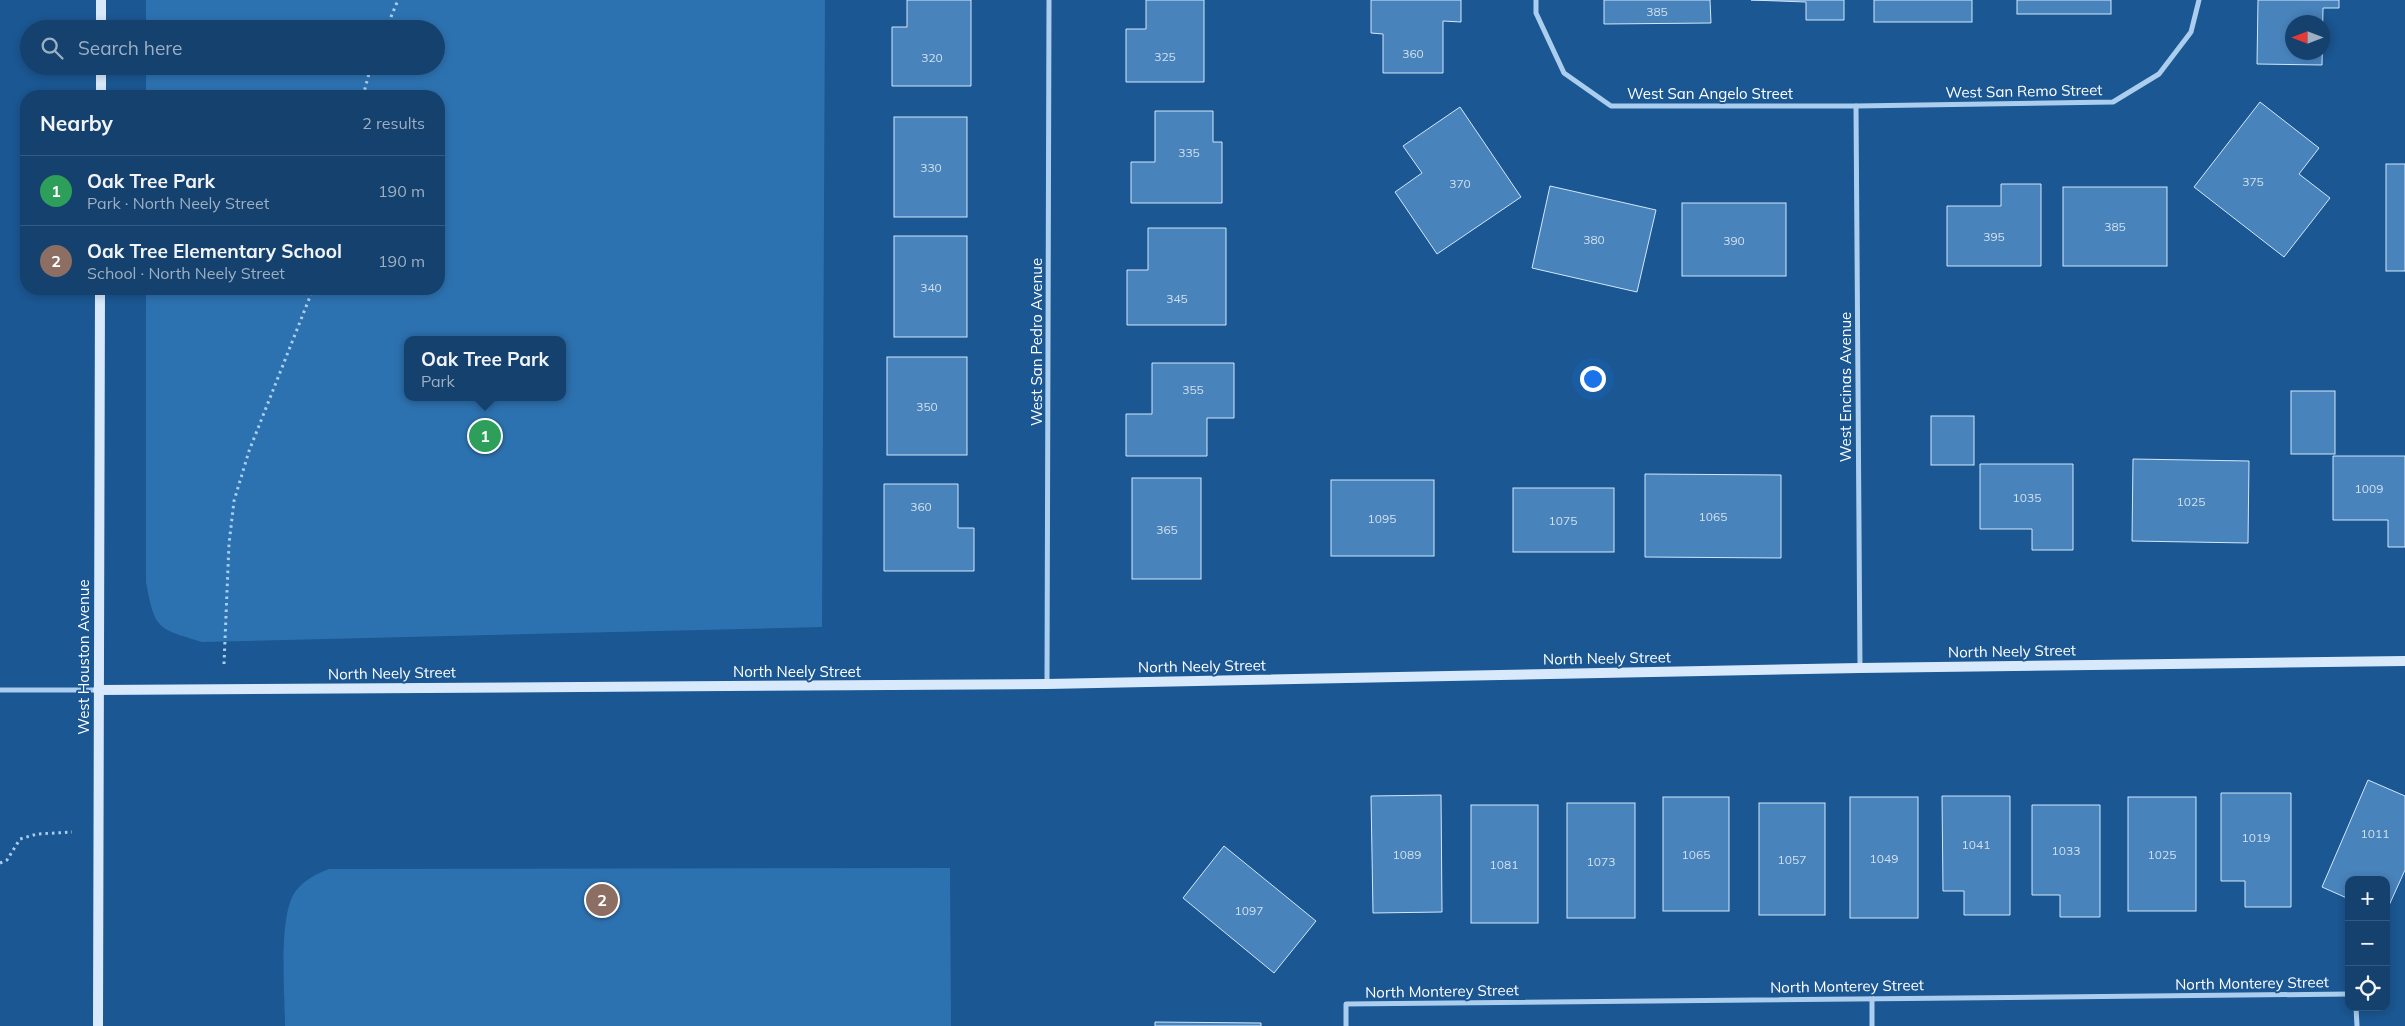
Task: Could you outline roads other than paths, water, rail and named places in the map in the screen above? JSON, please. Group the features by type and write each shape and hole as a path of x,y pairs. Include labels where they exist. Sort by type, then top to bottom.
{"street":[{"path":"101,0 101,20"},
{"name":"West San Pedro Avenue","path":"1047,684 1049,0"},
{"name":"West San Angelo Street","path":"1536,0 1536,12 1564,73 1611,106 1856,106"},
{"name":"West San Remo Street","path":"1856,106 2113,102 2159,74 2191,32 2199,0"},
{"path":"101,75 101,90"},
{"name":"West Encinas Avenue","path":"1856,106 1860,668"},
{"name":"West Houston Avenue","path":"98,1026 100,295"},
{"name":"North Neely Street","path":"0,690 1047,684 1860,668 2405,661"},
{"name":"North Monterey Street","path":"1346,1026 1346,1004 2345,994"},
{"path":"1872,998 1872,1026"},
{"path":"2356,1011 2357,1026"}],"place":[{"name":"Oak Tree Park","path":"485,436"},
{"name":"Oak Tree Elementary School","path":"602,900"}]}
